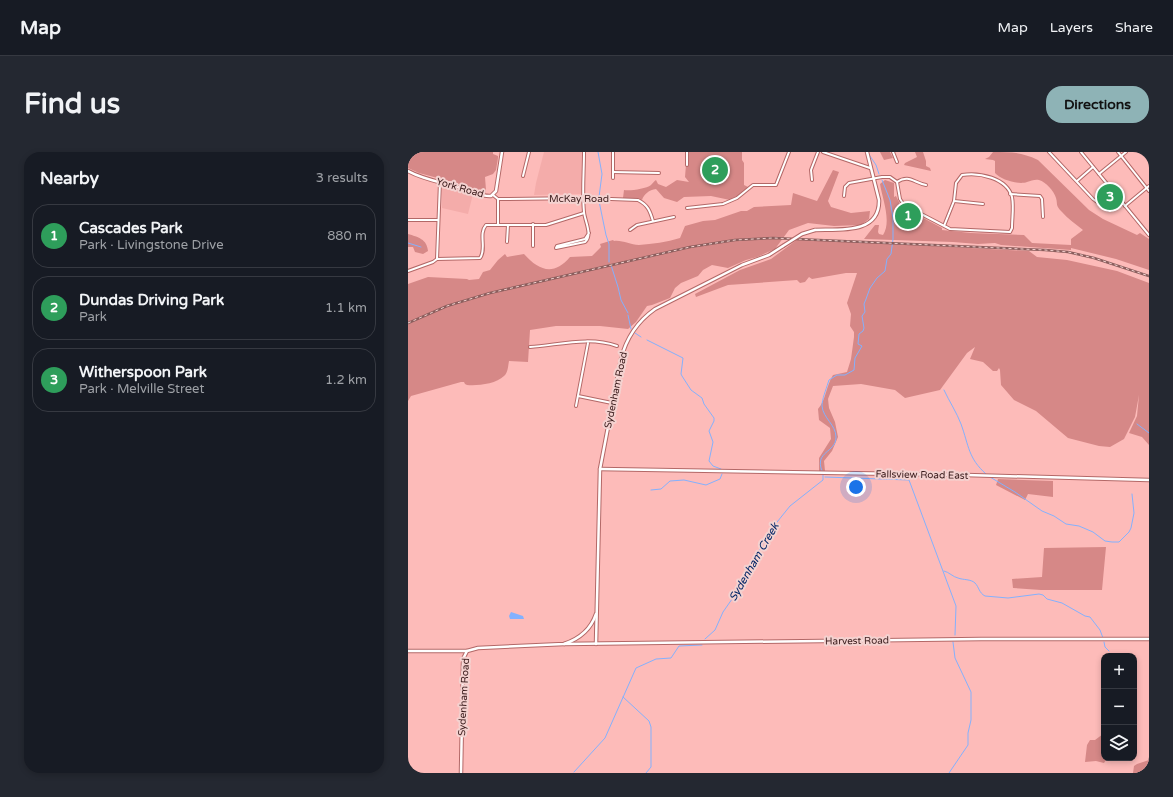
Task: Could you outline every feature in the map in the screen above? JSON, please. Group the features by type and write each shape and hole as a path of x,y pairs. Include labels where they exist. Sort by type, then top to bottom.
{"street":[{"name":"York Road","path":"408,170 421,177 485,196 493,195 496,192 502,152"},
{"path":"523,176 529,152"},
{"path":"584,152 584,213 589,233 588,240 585,242 556,248 557,246 585,239 589,233"},
{"path":"613,152 613,178"},
{"path":"687,152 687,165"},
{"path":"687,208 723,204 737,198 753,185 776,185 789,152"},
{"path":"812,180 811,170 818,152"},
{"path":"823,152 870,168"},
{"name":"Sydenham Road","path":"596,644 600,469 623,351 634,330 648,314 655,309 742,265 769,255 802,234 815,230 858,228 866,225 874,218 879,209 874,179 867,152"},
{"path":"893,152 897,162"},
{"path":"1049,152 1093,199 1108,210 1111,210 1122,202"},
{"path":"1081,152 1149,235"},
{"path":"1118,152 1148,187 1149,191"},
{"path":"1098,174 1126,152"},
{"path":"1077,181 1093,167"},
{"path":"613,172 660,173"},
{"path":"844,196 845,187 848,183 888,176 893,178 896,182 900,199 904,205 944,226 958,230 1011,231 1012,202 1010,194 1005,186 990,177 965,175 959,177 956,183 954,201 944,226"},
{"path":"896,182 903,178 907,178 926,185"},
{"path":"437,258 440,182"},
{"path":"1125,206 1148,187"},
{"path":"1010,194 1040,196 1042,199 1043,216"},
{"path":"493,195 498,199 498,224"},
{"name":"McKay Road","path":"498,199 584,198 638,200 644,203 648,208 653,221"},
{"path":"954,201 983,204"},
{"path":"408,271 433,262 437,258 480,258 482,254 483,229 486,225 546,225 584,213"},
{"path":"630,230 634,226 674,217"},
{"path":"408,220 438,220"},
{"path":"533,224 533,246"},
{"path":"508,225 508,242"},
{"path":"530,347 571,342 603,342 617,346"},
{"path":"576,406 588,342"},
{"path":"578,396 612,403"},
{"name":"Fallsview Road East","path":"600,469 966,475 1149,480"},
{"name":"Sydenham Road","path":"461,773 463,662 467,651 478,648 564,644 577,638 587,630 593,621 597,608"},
{"name":"Harvest Road","path":"564,644 989,639 1149,639"},
{"path":"408,651 467,651"}],"shaded area":[{"path":"408,152 493,152 493,154 498,156 498,158 496,170 493,174 485,177 485,194 456,183 419,173 408,168"},
{"path":"544,152 582,152 581,194 534,195"},
{"path":"687,152 742,152 742,160 744,163 744,185 748,187 742,193 730,200 711,196 684,197 677,202 664,198 656,189 647,193 642,200 638,198 623,198 624,190 646,188 656,180 658,184 666,187 677,180 689,182 685,177"},
{"path":"880,152 890,152 893,158 884,160"},
{"path":"915,152 923,152 926,166 930,168 931,171 904,165 917,157"},
{"path":"993,152 1016,153 1038,160 1089,210 1103,219 1137,235 1140,233 1149,239 1149,270 1116,259 1071,248 1071,250 1001,245 995,243 978,244 864,239 875,225 879,225 879,234 883,235 886,229 887,216 880,184 885,180 894,183 894,197 896,196 901,206 942,228 942,230 971,233 1024,235 1032,243 1071,245 1071,239 1083,230 1060,210 1052,190 1039,180 1019,183 1006,180 998,176 995,173 995,161 985,159"},
{"path":"833,170 839,172 828,201 831,207 851,213 870,211 869,219 861,225 834,226 808,223 789,230 775,249 728,268 712,265 703,270 698,276 681,283 675,288 670,298 647,306 636,322 628,329 600,326 556,326 530,330 528,362 509,361 508,369 501,379 491,383 476,385 467,385 464,382 461,382 411,396 408,401 408,284 428,277 469,280 479,279 483,272 490,270 505,254 507,257 524,254 535,264 547,269 552,269 564,263 570,257 592,256 601,247 600,244 613,240 639,245 660,243 680,238 685,226 703,221 715,220 741,211 747,211 754,207 791,205 793,193 817,201"},
{"path":"442,180 474,190 468,214 442,208"},
{"path":"1111,193 1118,202 1110,209 1099,202"},
{"path":"408,234 424,241 428,251 423,254 415,252 413,247 408,247"},
{"path":"798,239 1029,251 1037,257 1067,260 1117,271 1149,283 1149,445 1142,437 1129,433 1137,416 1139,395 1135,417 1124,439 1110,447 1099,446 1068,438 1036,411 1014,400 1001,385 999,368 997,371 993,371 983,362 970,359 975,347 967,353 940,390 905,398 895,390 861,384 833,386 828,399 829,408 835,422 838,437 832,451 824,461 825,471 819,473 819,458 831,439 830,428 819,420 818,409 823,401 833,375 847,372 851,359 854,332 850,326 851,314 847,303 857,273 846,273 812,279 809,277 805,282 800,283 797,280 728,285 696,297 695,294 740,270 771,259"},
{"path":"998,479 1053,481 1053,497 1028,494 1025,500 996,485"},
{"path":"1106,547 1102,590 1041,590 1013,588 1012,579 1042,577 1044,548"},
{"path":"1101,736 1101,761 1105,761 1104,763 1096,761 1085,762 1087,745 1090,740 1095,740"},
{"path":"1149,760 1149,767 1144,773 1133,773 1134,766"}],"water":[{"path":"511,612 523,616 524,619 510,619 509,616"}],"waterway":[{"path":"598,152 602,174 599,197"},
{"name":"Sydenham Creek","path":"868,153 876,165 879,174"},
{"name":"Sydenham Creek","path":"822,471 820,464 821,460 833,446 836,437 834,429 823,410 822,403 824,394 829,380 837,375 845,375 854,370 855,358 862,346 858,344 859,334 864,328 862,316 865,312 864,304 870,288 877,278 885,271 887,259 891,254 893,218 890,200 882,180"},
{"path":"599,201 609,244 609,262"},
{"path":"408,243 421,247"},
{"path":"611,265 621,300 628,313"},
{"path":"628,315 631,329"},
{"path":"635,333 641,337"},
{"path":"647,340 683,358 682,376 691,390 702,398 704,404 714,418 709,431 713,442 709,461 713,466 721,469"},
{"path":"944,390 959,420 972,457 986,474"},
{"path":"1137,424 1149,433"},
{"path":"651,490 661,489 670,481 684,480 706,485 720,479 722,474"},
{"name":"Sydenham Creek","path":"705,639 715,630 723,612 739,589 769,532 790,506 823,480 823,474"},
{"path":"825,477 909,480 956,606 955,635"},
{"path":"990,477 1042,511 1054,516 1066,524 1079,526 1093,532 1105,541 1112,542 1119,542 1131,528 1134,513 1132,494"},
{"path":"944,571 960,579 973,582 985,596 1008,598 1039,594 1043,595 1047,599 1062,603 1085,616 1090,617 1100,630 1103,638"},
{"path":"949,773 968,745 968,733 971,720 971,692 955,658 953,642"},
{"path":"1104,642 1105,647 1109,651"},
{"name":"Sydenham Creek","path":"574,772 605,738 636,668 656,659 671,658 679,646 702,645"},
{"path":"623,697 649,721 651,727 651,767 646,773"}],"railway":[{"path":"408,323 447,306 490,293 690,247 735,240 773,238 1045,250 1068,252 1094,258 1149,276"}],"place":[{"name":"Dundas Driving Park","path":"715,170"},
{"name":"Witherspoon Park","path":"1110,197"},
{"name":"Cascades Park","path":"908,216"}]}
